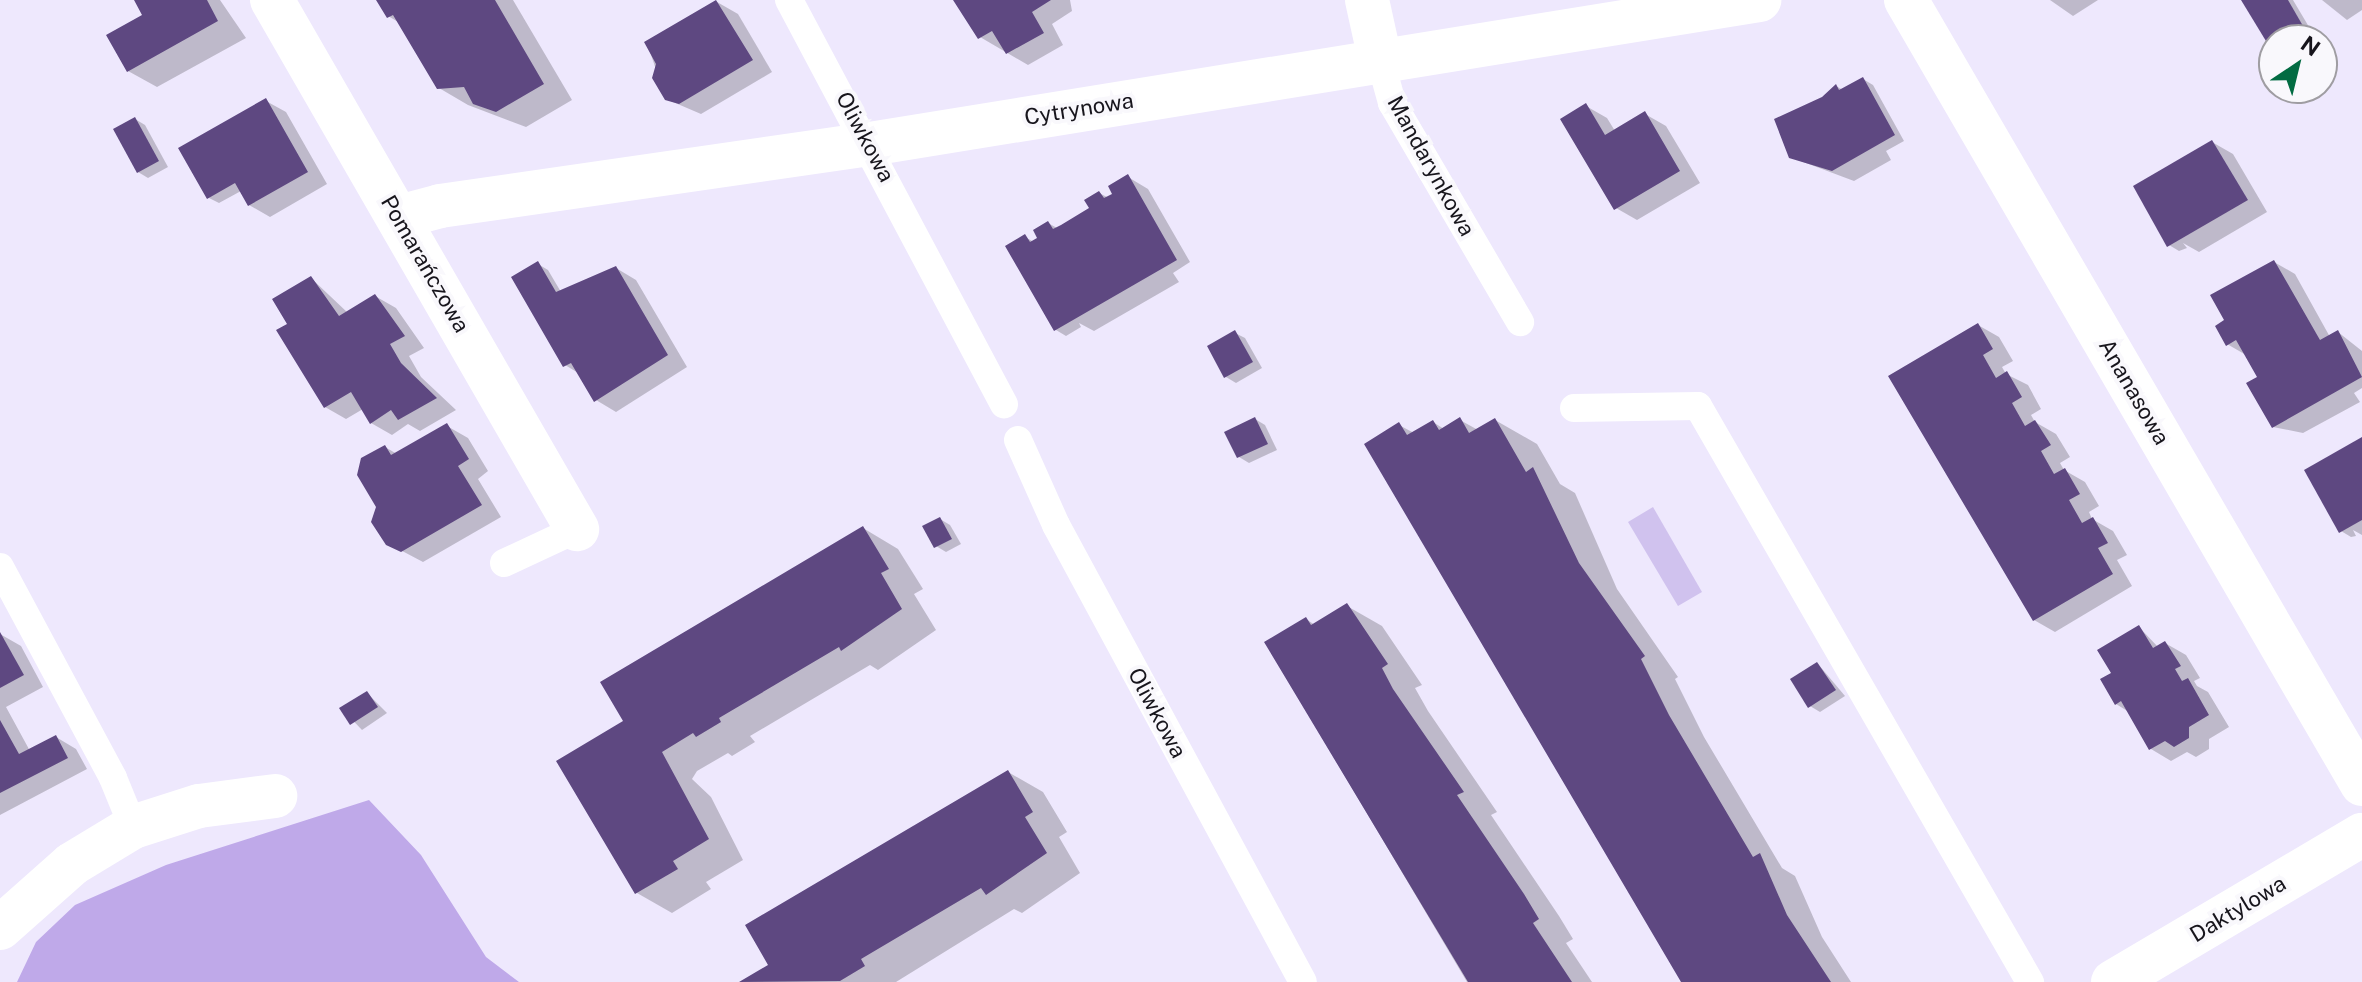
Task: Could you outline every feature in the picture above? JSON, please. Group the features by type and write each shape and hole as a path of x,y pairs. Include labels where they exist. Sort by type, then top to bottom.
{"street":[{"name":"Pomarańczowa","path":"272,0 577,529"},
{"name":"Mandarynkowa","path":"1367,0 1380,59"},
{"name":"Cytrynowa","path":"399,217 440,206 870,144 1759,0"},
{"name":"Ananasowa","path":"1906,0 2362,784"},
{"path":"0,928 72,864 133,827 199,806 275,796"},
{"name":"Daktylowa","path":"2113,982 2362,835"}],"lane":[{"name":"Oliwkowa","path":"789,0 870,144 1004,404"},
{"name":"Mandarynkowa","path":"1380,59 1392,103 1520,322"},
{"path":"1574,408 1698,406 2030,982"},
{"name":"Oliwkowa","path":"1018,440 1062,536 1303,982"},
{"path":"504,563 577,529"},
{"path":"0,567 113,778 133,827"}],"shaded area":[{"path":"1653,507 1702,592 1678,606 1628,522"},
{"path":"369,800 421,855 486,957 519,982 17,982 36,942 75,905 166,865"}],"building":[{"path":"134,0 207,0 218,21 127,72 106,35 142,15"},
{"path":"376,0 495,0 544,84 496,112 473,104 464,87 437,89 393,15 387,18"},
{"path":"716,0 753,60 679,104 665,100 652,78 656,64 644,42"},
{"path":"953,0 1051,0 1032,12 1044,33 1006,54 992,31 978,39"},
{"path":"2241,0 2288,0 2302,24 2258,24 2258,28"},
{"path":"1863,77 1895,135 1832,171 1789,158 1774,119 1822,97 1836,84 1839,90"},
{"path":"266,98 308,172 248,206 235,183 207,199 178,148"},
{"path":"1586,103 1605,135 1645,111 1680,171 1614,210 1560,119"},
{"path":"135,117 159,161 137,173 113,129"},
{"path":"2212,140 2248,200 2167,247 2133,186"},
{"path":"1128,174 1177,260 1054,331 1005,246 1025,234 1030,242 1037,238 1033,230 1048,221 1053,229 1061,225 1089,208 1084,200 1099,191 1104,198 1112,194 1108,186"},
{"path":"2274,260 2320,340 2338,330 2362,377 2272,428 2246,383 2257,377 2236,340 2226,346 2215,326 2224,320 2210,295"},
{"path":"538,261 556,292 616,266 668,355 594,402 571,363 563,367 511,277"},
{"path":"311,276 339,316 375,294 405,336 390,344 401,363 437,398 398,420 391,410 370,424 351,392 324,408 276,330 287,324 272,299"},
{"path":"1978,323 1993,349 1983,355 1996,378 2007,371 2022,397 2012,403 2025,426 2035,420 2051,445 2041,451 2054,474 2065,468 2080,494 2069,500 2082,523 2093,517 2108,543 2098,548 2113,574 2033,621 1888,376"},
{"path":"1235,330 1253,362 1224,378 1207,346"},
{"path":"1255,417 1268,444 1237,458 1224,432"},
{"path":"1460,417 1469,433 1495,418 1526,472 1533,467 1579,563 1645,656 1641,659 1669,715 1753,857 1760,853 1787,915 1831,982 1681,982 1364,444 1399,422 1407,435 1433,420 1439,430"},
{"path":"447,423 469,459 458,466 482,505 401,552 386,545 371,522 376,507 357,475 361,458 385,445 391,455"},
{"path":"2362,437 2362,520 2339,533 2304,470"},
{"path":"940,517 952,539 934,548 922,526"},
{"path":"863,526 889,569 881,573 902,609 841,651 839,647 719,718 721,722 696,737 693,733 662,752 709,839 673,861 678,869 635,894 556,761 623,721 600,682"},
{"path":"1347,603 1388,664 1382,668 1393,689 1464,792 1457,795 1524,894 1539,919 1533,923 1572,982 1468,982 1264,642 1306,617 1311,625"},
{"path":"2139,625 2153,648 2165,641 2181,666 2175,669 2182,681 2188,678 2209,715 2189,727 2189,738 2174,747 2165,741 2149,750 2121,701 2115,705 2100,679 2111,673 2097,650"},
{"path":"0,632 24,675 0,688"},
{"path":"1817,662 1836,690 1808,708 1790,679"},
{"path":"367,691 378,707 350,725 339,708"},
{"path":"0,720 19,754 56,735 68,758 0,793"},
{"path":"1008,770 1033,812 1025,817 1047,853 986,895 981,888 861,959 865,966 840,981 739,982 768,965 745,925"}]}
